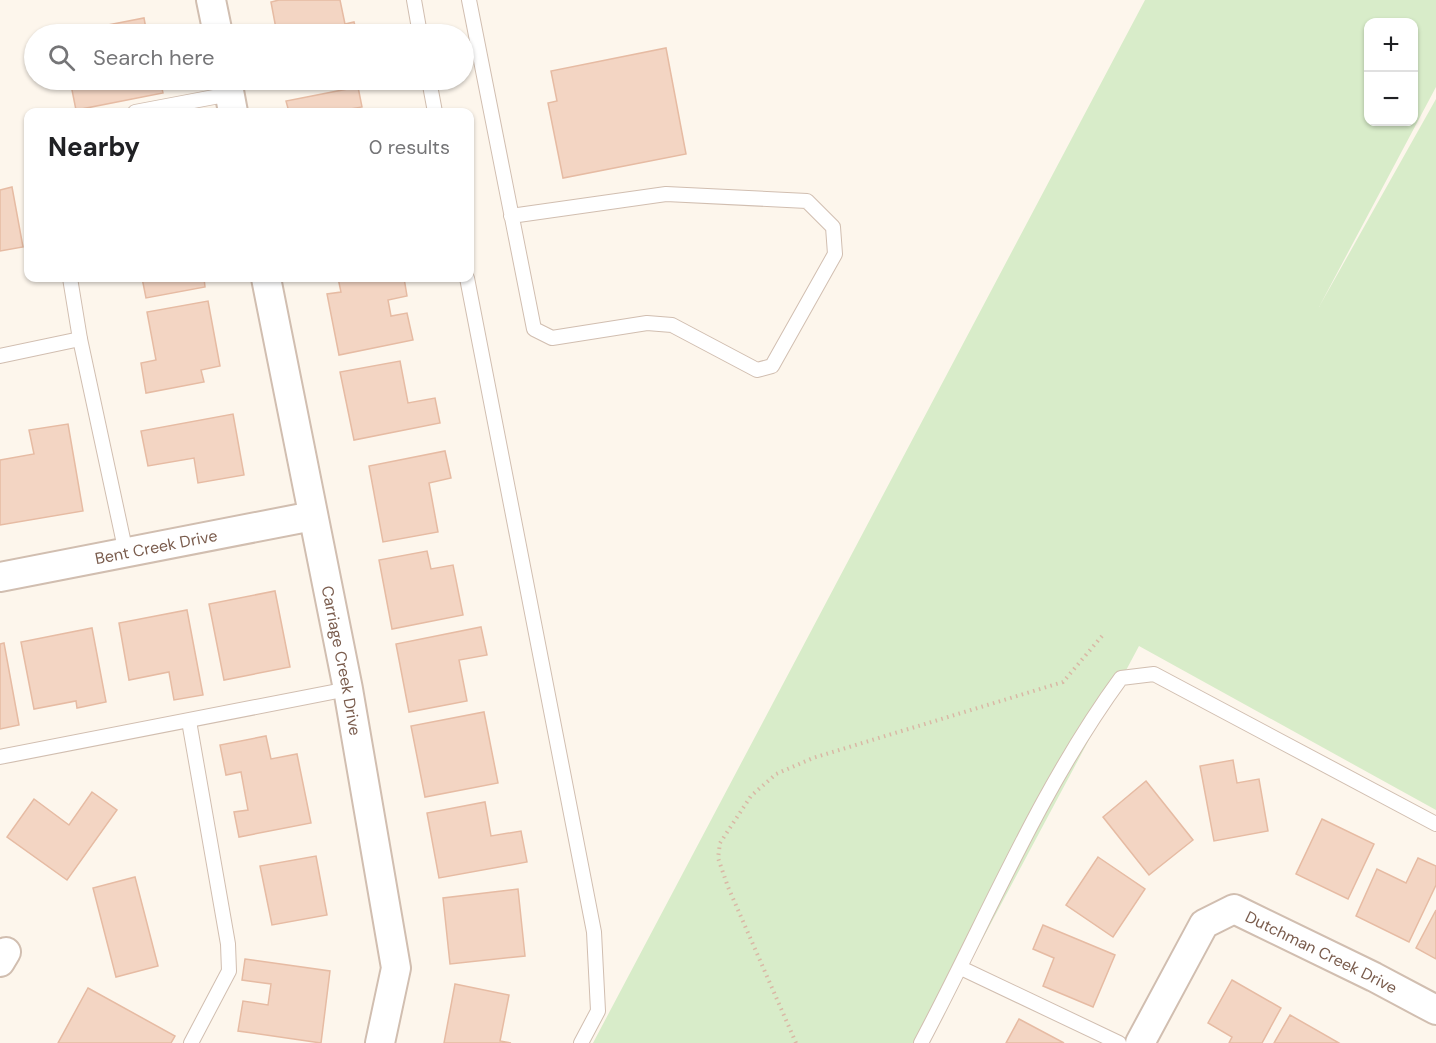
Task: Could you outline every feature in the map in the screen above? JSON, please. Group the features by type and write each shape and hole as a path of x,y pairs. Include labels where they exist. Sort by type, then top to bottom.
{"street":[{"path":"211,0 216,24"},
{"name":"Carriage Creek Drive","path":"267,282 348,689 396,968 380,1043"},
{"name":"Bent Creek Drive","path":"0,577 313,516"},
{"name":"Dutchman Creek Drive","path":"1140,1043 1204,924 1234,909 1436,1010"}],"lane":[{"path":"414,0 418,24"},
{"path":"469,0 474,24"},
{"path":"474,25 534,329 552,338 647,323 672,325 757,369 772,366 835,254 833,227 807,201 666,194 512,216"},
{"path":"431,90 434,108"},
{"path":"157,108 230,95"},
{"path":"71,282 80,339 126,553"},
{"path":"468,282 594,932 598,1011 581,1043"},
{"path":"0,356 80,339"},
{"path":"921,1043 1019,850 1090,720 1121,678 1154,674 1436,824"},
{"path":"0,757 189,722 348,689"},
{"path":"189,722 228,944 229,971 191,1043"},
{"path":"961,968 1119,1043"}],"path":[{"path":"796,1043 728,887 718,858 720,843 752,796 776,774 813,758 1063,682 1102,636"}],"green space":[{"path":"1145,0 1436,0 1436,87 1418,121 1418,18 1364,18 1364,126 1415,126 1319,307 1436,99 1436,810 1139,646 927,1043 593,1043"}],"building":[{"path":"340,0 345,24 275,24 271,2"},
{"path":"144,18 145,24 113,24"},
{"path":"666,48 686,154 563,178 548,103 557,101 551,71"},
{"path":"72,90 162,90 163,93 86,108 76,108"},
{"path":"343,90 359,90 362,107 288,108 286,101"},
{"path":"12,187 23,247 0,251 0,190"},
{"path":"143,282 204,282 205,287 146,298"},
{"path":"339,282 405,282 407,296 388,300 391,316 407,313 413,340 339,355 327,294 341,292"},
{"path":"208,301 220,366 201,370 204,382 146,393 141,363 156,360 147,312"},
{"path":"400,361 408,403 435,398 440,423 354,440 340,372"},
{"path":"233,414 244,475 198,483 194,458 148,466 141,431"},
{"path":"68,424 83,511 0,525 0,460 34,454 29,430"},
{"path":"445,451 451,478 429,483 438,532 383,542 369,466"},
{"path":"427,551 431,569 453,565 463,615 392,629 379,560"},
{"path":"275,591 290,667 224,680 209,604"},
{"path":"187,610 203,695 174,700 169,672 129,680 119,623"},
{"path":"481,627 487,655 459,660 467,701 409,712 396,644"},
{"path":"92,628 106,702 77,708 76,701 34,709 21,642"},
{"path":"4,643 19,725 0,729 0,644"},
{"path":"484,712 498,783 425,797 411,726"},
{"path":"266,736 271,759 297,754 311,823 239,837 234,812 248,810 241,772 226,775 220,745"},
{"path":"1233,760 1237,783 1259,779 1268,831 1214,841 1200,766"},
{"path":"1146,781 1193,840 1149,875 1103,817"},
{"path":"92,792 117,810 67,880 7,837 34,799 69,825"},
{"path":"485,802 491,836 521,831 527,862 439,878 427,813"},
{"path":"1322,819 1374,844 1348,899 1296,874"},
{"path":"316,856 327,915 272,925 260,866"},
{"path":"1098,857 1145,889 1113,937 1066,905"},
{"path":"1418,858 1436,866 1436,885 1409,942 1356,916 1377,869 1406,883"},
{"path":"135,877 158,966 116,977 93,888"},
{"path":"518,889 525,956 450,964 443,898"},
{"path":"1436,910 1436,959 1416,948"},
{"path":"1043,925 1115,955 1093,1007 1043,986 1054,958 1033,949"},
{"path":"245,959 330,971 321,1043 238,1031 243,1001 268,1005 271,984 242,980"},
{"path":"1232,980 1281,1008 1262,1043 1229,1043 1232,1037 1208,1023"},
{"path":"455,984 509,995 500,1041 511,1043 444,1043"},
{"path":"88,988 175,1036 171,1043 58,1043"},
{"path":"1290,1015 1339,1043 1274,1043"},
{"path":"1019,1019 1064,1043 1006,1043"}]}
